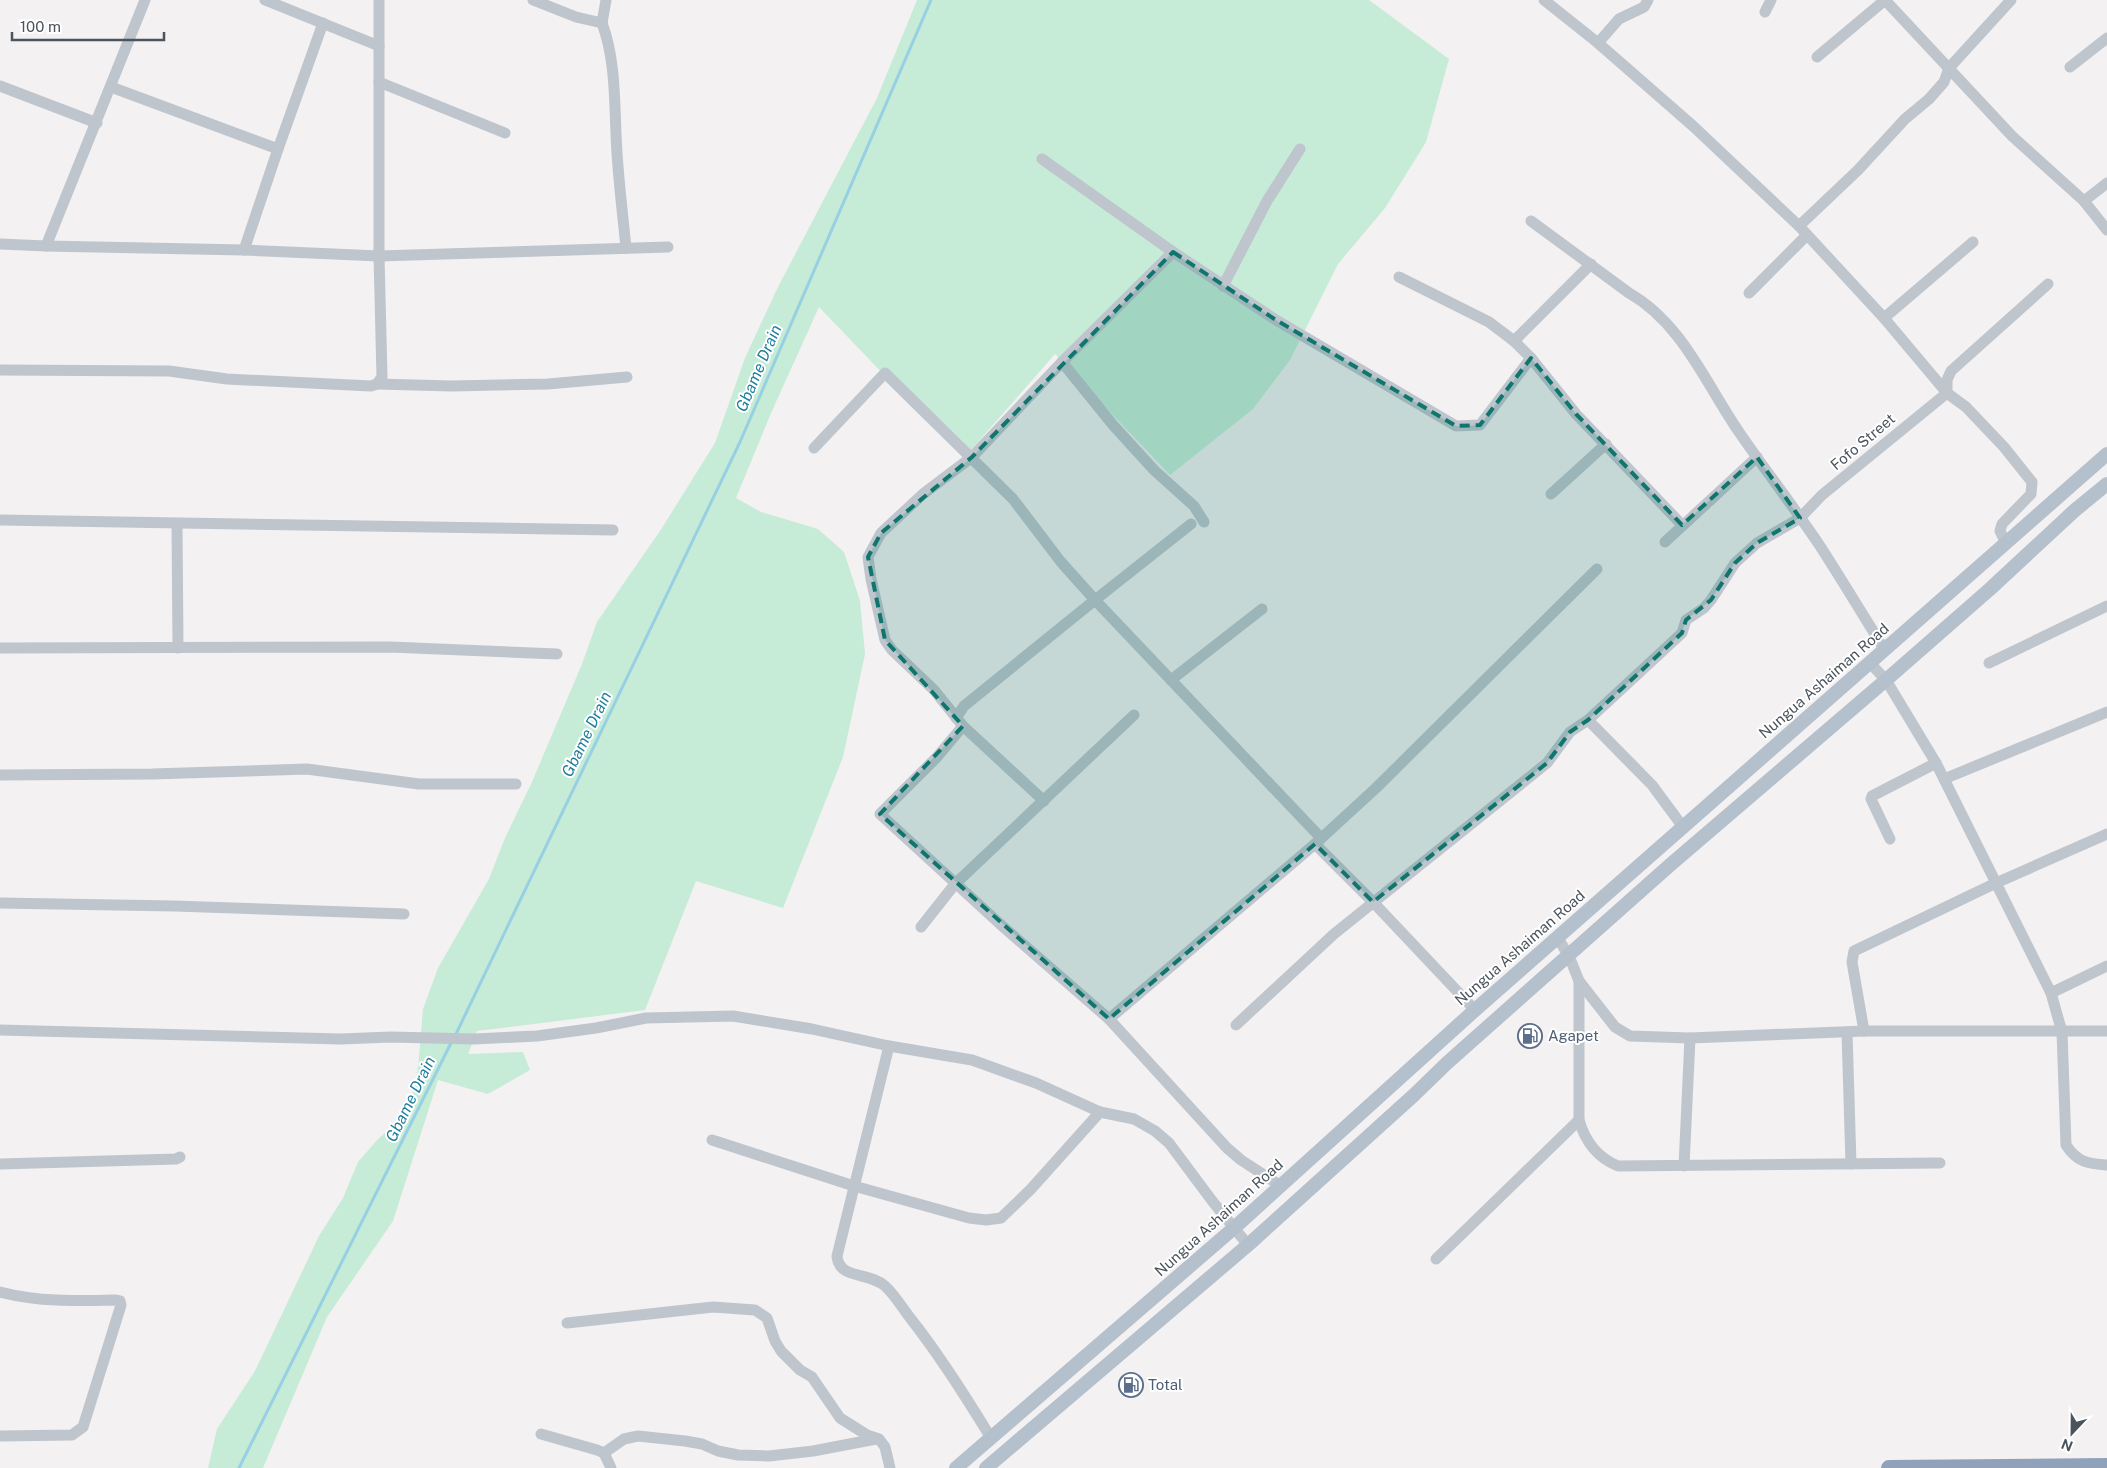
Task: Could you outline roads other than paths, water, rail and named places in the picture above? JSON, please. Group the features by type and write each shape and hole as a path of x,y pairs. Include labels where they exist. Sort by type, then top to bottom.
{"highway":[{"path":"1888,1468 2107,1466"}],"main road":[{"name":"Nungua Ashaiman Road","path":"956,1468 1234,1228 1557,937 2107,454"},
{"path":"986,1468 1248,1245 1447,1063 1670,865 1886,680 1990,589 2074,510 2107,484"}],"street":[{"path":"46,246 145,0"},
{"path":"265,0 379,46"},
{"path":"377,384 382,377 379,256 379,0"},
{"path":"533,0 576,17 602,23"},
{"path":"606,0 602,23 609,43 626,248"},
{"path":"1544,0 1693,126 1803,231 1884,318 1947,393 1966,407 2004,447 2032,482 2031,494 2002,524 2000,531 2006,543"},
{"path":"1598,44 1619,19 1644,6 1648,0"},
{"path":"1765,12 1771,0"},
{"path":"1817,57 1885,0 2012,136 2084,201 2107,230"},
{"path":"1749,293 1905,119 1929,99 1944,82 1949,68 2011,0"},
{"path":"244,250 323,23"},
{"path":"2070,67 2107,38"},
{"path":"379,82 505,133"},
{"path":"0,86 97,123"},
{"path":"111,87 278,150"},
{"path":"1224,286 1267,201 1300,149"},
{"path":"1042,159 1173,252 1276,320 1456,426 1480,425 1532,358"},
{"path":"2084,201 2107,183"},
{"path":"1531,221 1629,293 1643,301 1668,325 1694,360 1738,431 1800,518 1884,650"},
{"path":"1884,318 1973,242"},
{"path":"0,244 244,250 379,256 668,247"},
{"path":"1044,801 959,722 934,690 892,650 885,640 868,557 881,533 923,494 972,457 1062,362 1173,252"},
{"path":"1514,341 1591,264"},
{"path":"1399,278 1489,322 1514,341 1532,358 1576,414 1682,525"},
{"path":"1947,393 1947,380 1951,371 2048,284"},
{"path":"1062,362 1154,470 1194,506 1204,522"},
{"path":"0,370 169,371 227,379 371,386 377,384 452,386 548,384 627,377"},
{"path":"814,448 886,373 1013,499 1061,562 1095,600 1475,1010"},
{"name":"Fofo Street","path":"1236,1024 1334,934 1547,763 1563,738 1588,720 1682,633 1686,620 1704,608 1735,563 1757,543 1800,518 1822,495 1947,393"},
{"path":"1551,494 1606,444"},
{"path":"1665,542 1757,457"},
{"path":"0,520 613,530"},
{"path":"177,524 178,648"},
{"path":"1191,524 964,706 959,722 937,756 880,814 1109,1019 1227,1148 1240,1160 1280,1186"},
{"path":"1109,1019 1318,841 1376,788 1597,570"},
{"path":"1990,663 2107,606"},
{"path":"1171,680 1262,608"},
{"path":"0,648 390,646 557,654"},
{"path":"1869,662 1886,680 1936,764 2051,993 2062,1032 2066,1145 2080,1162 2107,1165"},
{"path":"1944,779 2107,712"},
{"path":"921,927 956,884 1134,715"},
{"path":"1588,720 1652,785 1683,827"},
{"path":"1890,839 1871,799 1872,796 1936,764"},
{"path":"0,775 152,774 307,769 419,784 516,784"},
{"path":"1864,1032 1852,962 1854,951 1996,883 2107,834"},
{"path":"0,903 184,906 404,914"},
{"path":"1557,937 1569,956 1579,981 1615,1027 1621,1032 1637,1037 1690,1038 1847,1032 2107,1031"},
{"path":"2051,993 2107,966"},
{"path":"1579,981 1579,1120 1584,1137 1605,1161 1618,1166 1940,1163"},
{"path":"0,1030 342,1039 391,1037 474,1039 537,1036 646,1018 733,1016 812,1029 888,1046 972,1060 1036,1083 1100,1112 1134,1119 1169,1143 1248,1245"},
{"path":"1847,1032 1851,1164"},
{"path":"1684,1166 1690,1038"},
{"path":"888,1046 837,1256 838,1264 843,1271 873,1278 885,1286 938,1354 991,1438"},
{"path":"712,1140 854,1186 969,1218 986,1220 1001,1218 1031,1189 1100,1112"},
{"path":"1436,1259 1579,1120"},
{"path":"0,1164 176,1159 180,1157"},
{"path":"0,1292 38,1300 62,1302 115,1300 120,1301 121,1305 83,1427 72,1435 0,1436"},
{"path":"567,1323 713,1307 755,1310 767,1318 775,1341 782,1351 800,1370 812,1377 840,1418 867,1435 879,1438 885,1447 890,1468"},
{"path":"541,1434 604,1453 611,1468"},
{"path":"604,1453 624,1439 638,1436 702,1444 718,1451 738,1455 769,1456 813,1451 879,1438"}],"waterway":[{"name":"Gbame Drain","path":"455,1036 740,442 931,0"},
{"name":"Gbame Drain","path":"239,1468 452,1041"}],"place":[{"name":"Agapet","path":"1530,1036"},
{"name":"Total","path":"1131,1385"}]}
